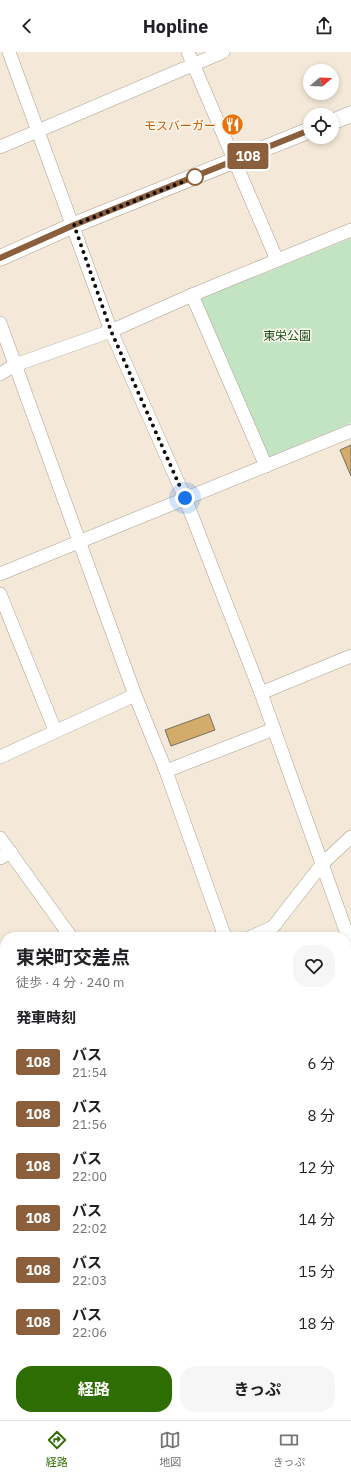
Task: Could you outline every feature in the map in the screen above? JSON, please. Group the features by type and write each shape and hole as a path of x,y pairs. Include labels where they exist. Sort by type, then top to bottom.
{"main road":[{"path":"339,119 351,114"},
{"path":"0,258 74,225 303,133"}],"street":[{"path":"9,52 37,132 74,225 111,331 185,498 261,693 347,932"},
{"path":"188,52 277,260"},
{"path":"0,147 223,52"},
{"path":"0,374 15,365 111,331 192,295 351,230"},
{"path":"192,295 266,466"},
{"path":"0,323 135,695 166,771 223,932"},
{"path":"0,574 351,431"},
{"path":"0,594 55,730"},
{"path":"261,693 350,659"},
{"path":"0,757 55,730 135,695"},
{"path":"166,771 274,728"},
{"path":"262,932 273,927 323,863 351,837"},
{"path":"0,838 5,855 66,932"}],"green space":[{"name":"東栄公園","path":"351,238 351,423 269,457 201,299"}],"building":[{"path":"351,445 351,476 340,450"},
{"path":"209,714 215,730 171,746 165,730"}],"bus line":[{"name":"108","path":"0,258 74,225 303,133"}],"place":[{"name":"モスバーガー","path":"232,125"}],"route":[{"path":"185,498 111,331 74,225 195,177"}]}
